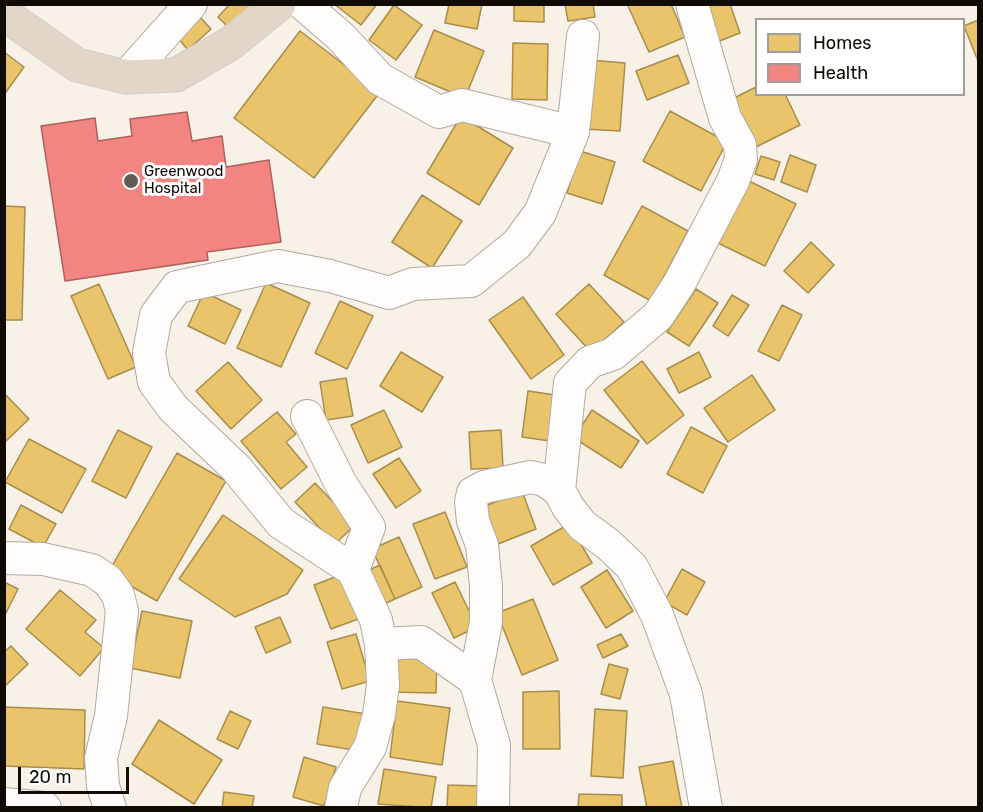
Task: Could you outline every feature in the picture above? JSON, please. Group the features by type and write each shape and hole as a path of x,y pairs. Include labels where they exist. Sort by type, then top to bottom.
{"highway":[{"path":"4,14 77,65 126,77 176,75 231,43 279,4"}],"street":[{"path":"126,77 191,4"},
{"path":"303,4 341,37 380,79 439,112 462,105 573,132"},
{"path":"559,490 570,383 590,362 613,354 658,316 679,284 733,181 741,159 740,145 725,118 692,4"},
{"path":"341,807 345,788 370,747 379,715 383,685 381,644 376,620 353,570 281,523 236,468 173,408 154,382 149,353 156,315 177,287 278,266 330,276 389,293 413,284 471,281 517,244 540,213 573,132 583,36"},
{"path":"307,416 341,484 369,526 353,570"},
{"path":"493,807 495,745 475,680 486,622 486,586 482,545 473,521 471,502 474,494 484,487 531,477 544,480 559,490 568,507 582,525 608,544 632,567 657,615 686,694 706,807"},
{"path":"4,558 43,559 92,570 108,581 118,595 122,611 111,717 101,758 103,786 110,807"},
{"path":"381,644 421,642 475,680"},
{"path":"4,804 45,807"}],"building: Homes":[{"path":"230,4 260,4 233,32 218,17"},
{"path":"334,4 377,4 361,25"},
{"path":"449,4 482,4 477,29 445,23"},
{"path":"514,4 544,4 544,22 514,21"},
{"path":"565,4 593,4 595,17 568,21"},
{"path":"631,4 671,4 685,37 649,52 628,6"},
{"path":"704,4 730,4 740,33 717,42"},
{"path":"394,5 422,25 396,60 369,40"},
{"path":"200,17 211,29 188,50 177,37"},
{"path":"978,20 978,61 965,28 965,26"},
{"path":"434,30 484,51 465,98 415,77"},
{"path":"300,31 380,92 314,178 234,118"},
{"path":"513,43 548,44 547,100 512,99"},
{"path":"4,52 24,67 6,92 4,91"},
{"path":"678,55 689,83 647,100 636,71"},
{"path":"590,60 625,63 620,131 584,129"},
{"path":"755,88 755,96 786,96 800,125 756,147 732,99"},
{"path":"670,111 727,142 701,191 643,161"},
{"path":"461,116 513,148 479,205 427,173"},
{"path":"580,151 615,162 602,204 567,193"},
{"path":"790,155 816,165 807,192 781,182"},
{"path":"761,156 780,162 774,180 755,174"},
{"path":"749,181 796,204 765,266 718,243"},
{"path":"422,195 462,221 432,268 392,242"},
{"path":"4,206 25,207 22,320 4,320"},
{"path":"642,206 688,231 651,301 604,275"},
{"path":"811,242 834,265 808,293 784,271"},
{"path":"266,283 310,303 281,367 237,348"},
{"path":"99,284 136,367 108,379 71,296"},
{"path":"589,284 624,322 591,352 556,314"},
{"path":"696,289 718,303 689,346 667,332"},
{"path":"204,292 241,310 225,344 188,326"},
{"path":"732,295 749,305 728,336 713,326"},
{"path":"523,297 564,355 531,379 489,320"},
{"path":"340,301 373,316 347,369 315,353"},
{"path":"782,305 802,315 779,361 758,351"},
{"path":"401,352 443,377 422,412 380,386"},
{"path":"699,352 711,377 679,393 667,369"},
{"path":"642,361 684,415 647,444 604,390"},
{"path":"228,362 262,400 231,429 196,391"},
{"path":"752,375 775,410 728,442 704,408"},
{"path":"346,378 353,416 326,420 320,382"},
{"path":"528,391 556,395 550,441 522,437"},
{"path":"4,393 29,419 4,443"},
{"path":"384,410 402,447 368,463 351,425"},
{"path":"592,410 639,441 621,468 574,438"},
{"path":"277,412 296,434 286,442 307,467 281,489 241,441"},
{"path":"691,427 727,446 703,493 667,474"},
{"path":"118,430 152,447 126,498 92,481"},
{"path":"501,430 503,468 471,469 469,432"},
{"path":"29,439 86,469 62,513 5,482"},
{"path":"177,453 226,481 157,601 108,573"},
{"path":"399,458 421,491 396,508 373,474"},
{"path":"315,483 355,525 335,544 295,502"},
{"path":"522,491 536,529 498,544 483,507"},
{"path":"21,505 56,524 43,547 9,529"},
{"path":"445,512 467,567 435,579 413,524"},
{"path":"223,515 303,570 287,594 235,617 179,579"},
{"path":"569,524 592,563 553,585 531,546"},
{"path":"399,537 422,587 395,599 372,549"},
{"path":"380,565 395,599 380,606 365,572"},
{"path":"682,569 705,582 687,615 664,602"},
{"path":"607,570 633,611 606,628 581,587"},
{"path":"343,574 361,618 331,629 314,585"},
{"path":"4,582 18,589 4,617"},
{"path":"455,582 477,627 454,638 432,593"},
{"path":"60,590 96,620 85,632 104,648 80,676 26,629"},
{"path":"533,599 558,660 522,675 497,613"},
{"path":"142,611 192,621 180,678 130,668"},
{"path":"280,617 291,642 266,653 255,627"},
{"path":"356,634 370,681 342,689 327,642"},
{"path":"621,634 628,646 603,658 597,645"},
{"path":"11,646 28,664 4,687 4,652"},
{"path":"392,657 437,659 436,693 390,692"},
{"path":"609,664 628,669 620,699 601,694"},
{"path":"559,691 560,749 523,749 523,692"},
{"path":"397,701 450,708 442,765 390,757"},
{"path":"4,707 85,710 84,769 4,766"},
{"path":"323,707 366,714 360,751 317,744"},
{"path":"595,709 627,711 623,778 591,776"},
{"path":"230,711 251,721 238,749 217,739"},
{"path":"159,720 222,760 194,804 132,764"},
{"path":"304,757 336,767 324,806 293,797"},
{"path":"673,761 682,808 647,808 639,767"},
{"path":"384,769 436,777 431,808 378,804"},
{"path":"448,785 483,786 483,808 447,808"},
{"path":"224,792 254,796 252,808 222,808"},
{"path":"579,794 622,795 622,808 578,808"}],"building: Health":[{"path":"187,112 192,141 222,136 226,167 269,160 281,242 207,252 208,260 65,281 41,126 95,118 98,141 132,136 130,119"}],"place":[{"name":"Greenwood Hospital","path":"131,181"}]}
